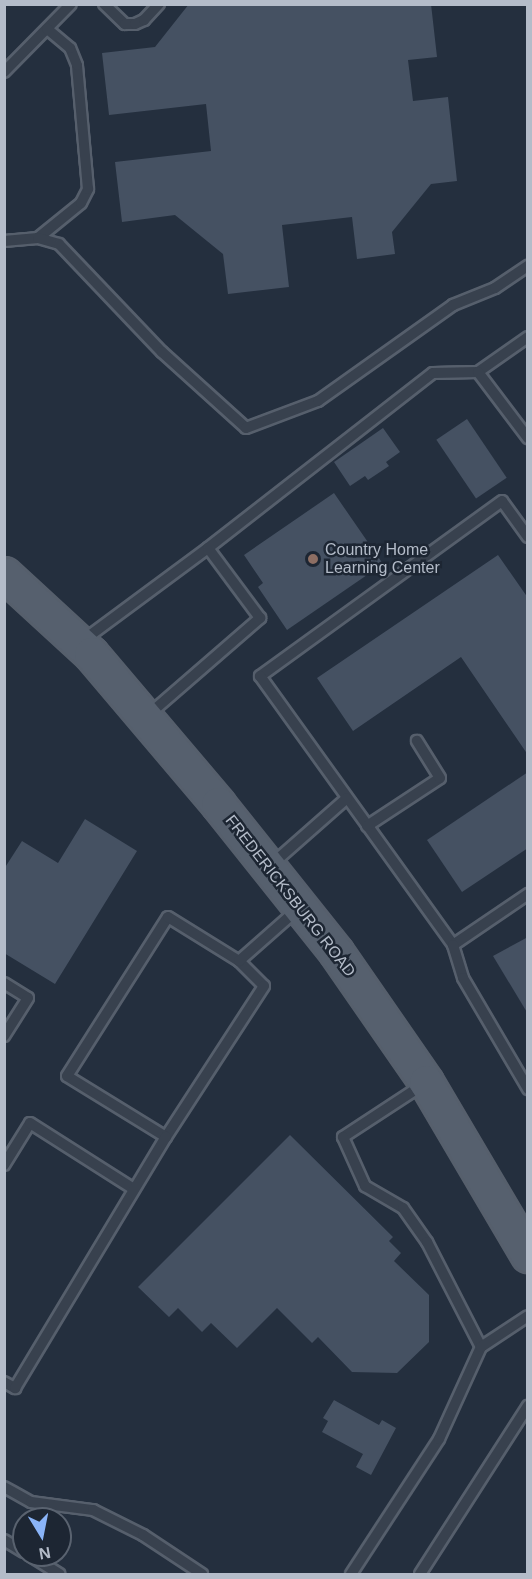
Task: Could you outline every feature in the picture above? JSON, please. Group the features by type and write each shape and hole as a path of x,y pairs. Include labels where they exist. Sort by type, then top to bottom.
{"main road":[{"name":"FREDERICKSBURG ROAD","path":"4,574 79,644 145,718 269,867 336,952 426,1082 527,1255"}],"lane":[{"path":"4,72 71,4"},
{"path":"104,4 125,24 135,24 144,20 159,4"},
{"path":"38,238 81,203 88,189 77,65 70,48 47,29"},
{"path":"4,241 38,238 59,244 162,351 246,428 318,401 453,305 495,288 528,266"},
{"path":"79,644 208,548 434,373 478,372 528,337"},
{"path":"478,372 528,438"},
{"path":"528,537 502,501 260,676 453,945 463,978 528,1089"},
{"path":"145,718 260,618 208,548"},
{"path":"368,826 440,778 417,741"},
{"path":"269,867 347,798"},
{"path":"453,945 528,894"},
{"path":"239,962 300,907"},
{"path":"4,1382 15,1388 166,1137 264,986 239,962 168,917 67,1076 166,1137"},
{"path":"4,983 28,998 4,1036"},
{"path":"426,1082 343,1137 364,1186 403,1208 427,1242 481,1347"},
{"path":"4,1165 30,1123 134,1189"},
{"path":"351,1575 439,1439 481,1347 528,1316"},
{"path":"420,1575 528,1406"},
{"path":"4,1487 30,1502 93,1510 143,1535 202,1575"}],"building":[{"path":"189,4 431,4 437,57 408,60 413,101 448,97 457,181 431,184 392,232 395,254 357,259 352,217 282,225 289,287 228,294 223,254 175,215 122,222 115,162 211,151 206,104 109,115 102,53 155,47"},
{"path":"467,419 507,478 476,499 436,440"},
{"path":"383,428 400,452 386,462 389,466 368,480 365,476 350,486 334,462"},
{"name":"Country Home Learning Center","path":"334,493 383,564 287,630 258,587 263,583 244,555"},
{"path":"498,555 528,598 528,755 461,657 353,731 317,678"},
{"path":"528,772 528,848 462,892 427,840"},
{"path":"85,819 137,851 55,984 4,953 4,869 22,841 58,863"},
{"path":"528,937 528,1014 493,956"},
{"path":"290,1135 393,1237 389,1241 401,1253 394,1261 429,1295 429,1342 397,1373 352,1372 318,1337 312,1343 277,1308 237,1348 211,1323 202,1332 178,1308 169,1317 138,1287"},
{"path":"334,1400 379,1425 382,1420 396,1428 371,1475 356,1467 363,1454 322,1432 328,1421 323,1418"}],"place":[{"name":"Country Home Learning Center","path":"313,559"}]}
